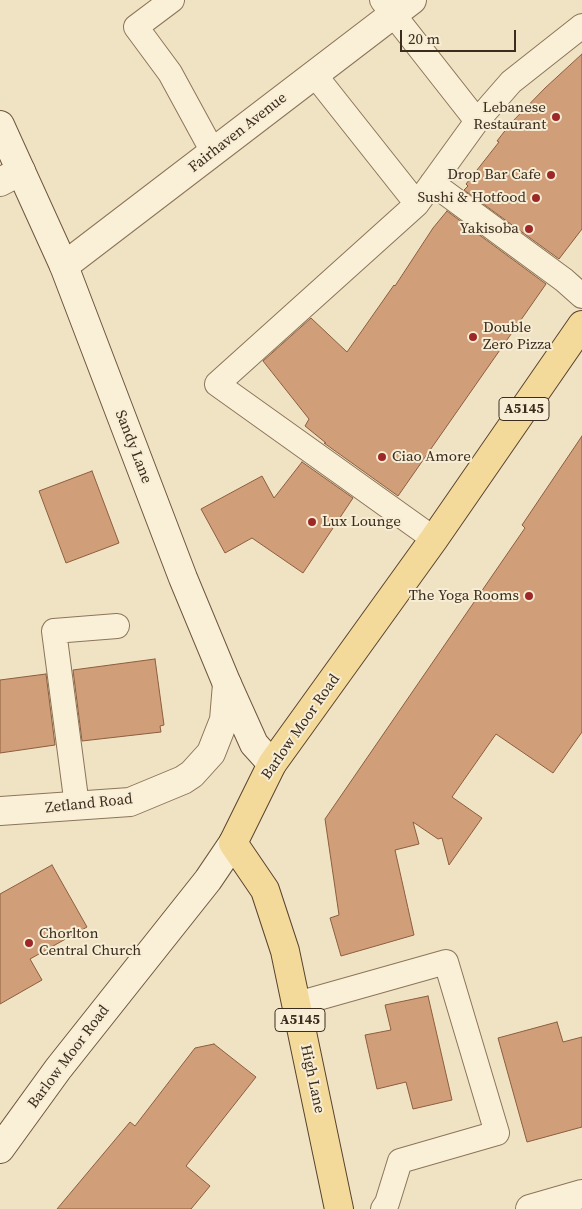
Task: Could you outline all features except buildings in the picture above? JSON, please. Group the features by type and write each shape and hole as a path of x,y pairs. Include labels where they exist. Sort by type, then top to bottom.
{"main road":[{"name":"Barlow Moor Road","path":"233,843 272,764 434,539 582,325"},
{"name":"High Lane","path":"233,843 265,890 285,951 339,1209"}],"street":[{"name":"Fairhaven Avenue","path":"64,266 314,74 396,5"},
{"name":"Sandy Lane","path":"0,125 10,176 64,266 183,578 227,684 254,744 272,764"},
{"name":"Zetland Road","path":"0,811 130,802 170,786 192,774 211,753 218,737 224,720 227,684"},
{"name":"Barlow Moor Road","path":"0,1149 58,1069 208,880 233,843"},
{"path":"530,1209 582,1194"}],"lane":[{"path":"172,0 136,27 170,73 214,152"},
{"path":"396,5 477,121"},
{"path":"434,539 218,384 417,204 477,121 511,82 582,26"},
{"path":"314,74 417,204"},
{"path":"432,183 564,280 582,296"},
{"path":"77,806 54,632 117,626"},
{"path":"297,1004 446,962 497,1133 400,1160 387,1203 383,1209"}],"place":[{"name":"Lebanese Restaurant","path":"556,117"},
{"name":"Drop Bar Cafe","path":"551,175"},
{"name":"Sushi & Hotfood","path":"536,198"},
{"name":"Yakisoba","path":"529,229"},
{"name":"Double Zero Pizza","path":"473,337"},
{"name":"Ciao Amore","path":"382,457"},
{"name":"Lux Lounge","path":"312,522"},
{"name":"The Yoga Rooms","path":"529,596"},
{"name":"Chorlton Central Church","path":"29,943"}]}
